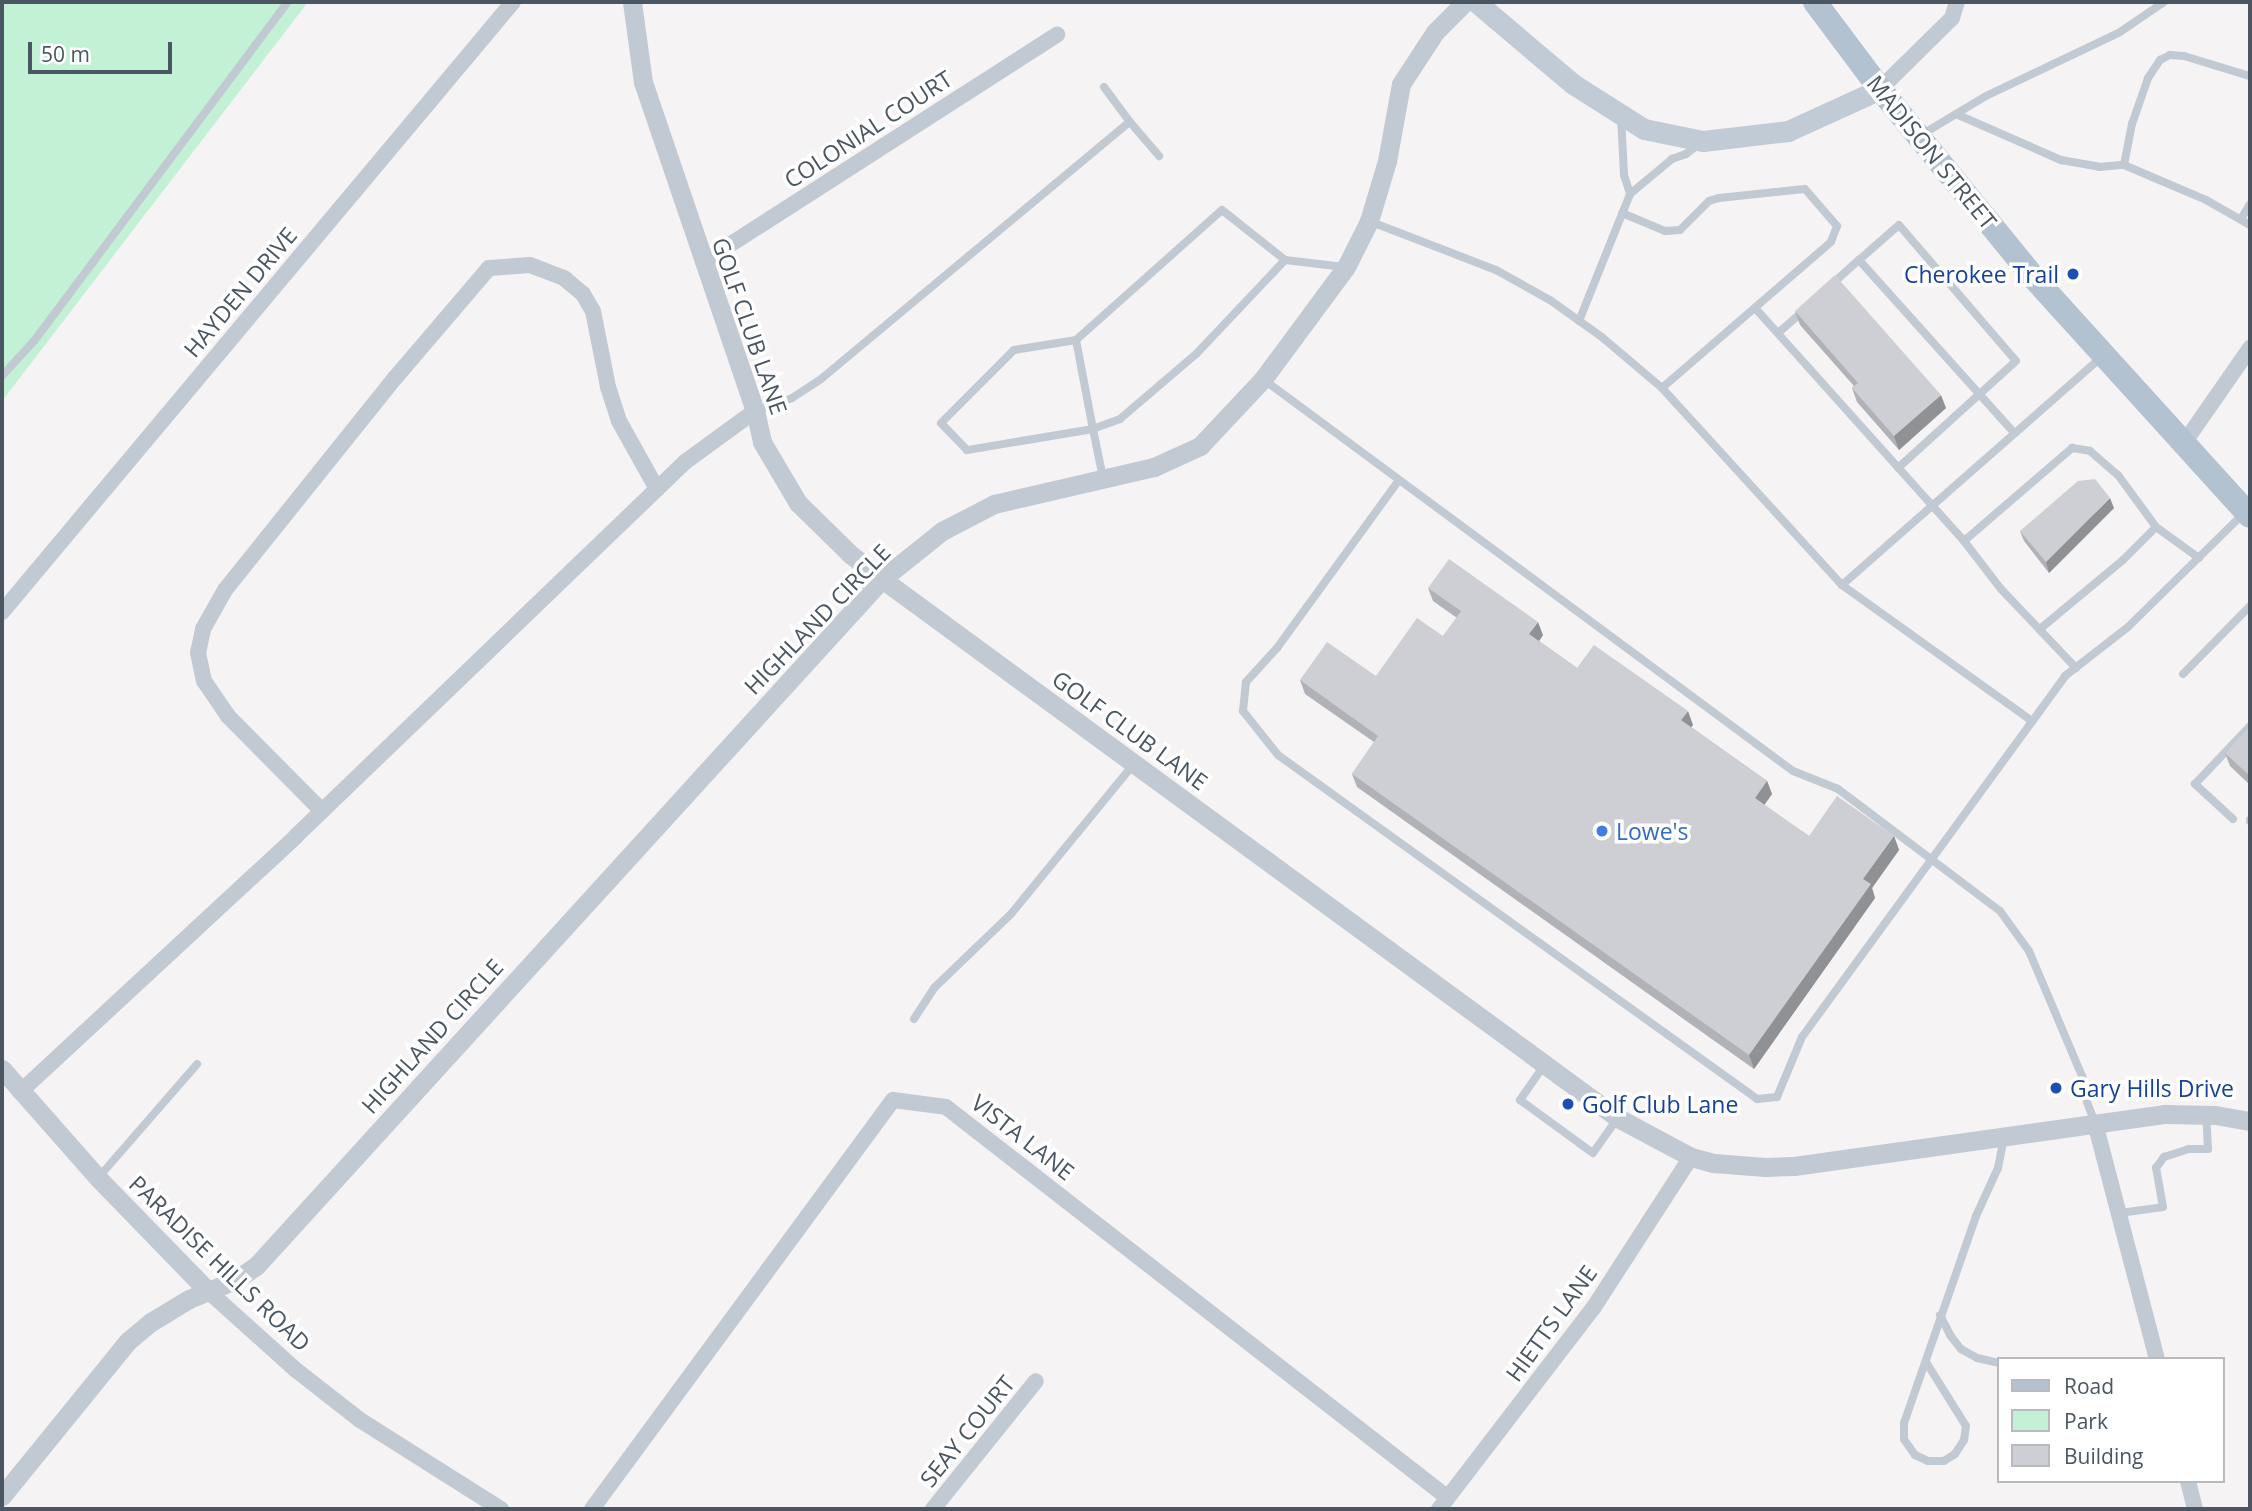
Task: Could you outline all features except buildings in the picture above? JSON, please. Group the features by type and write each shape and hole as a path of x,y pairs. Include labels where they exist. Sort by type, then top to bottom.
{"main road":[{"path":"1476,2 1573,84 1644,129 1703,141 1788,131 1880,89"},
{"name":"MADISON STREET","path":"1815,2 1880,89 2034,278 2248,514"}],"street":[{"name":"HAYDEN DRIVE","path":"2,612 513,2"},
{"name":"GOLF CLUB LANE","path":"632,2 643,82 755,411 762,442 798,503 850,554 883,579 1618,1118 1692,1157 1741,1166 1794,1166 2005,1134 2165,1114 2206,1115 2250,1121"},
{"name":"HIGHLAND CIRCLE","path":"2,1496 128,1341 151,1322 206,1290 235,1280 256,1266 883,579 942,531 994,504 1154,467 1200,446 1263,379 1346,267 1369,221 1387,161 1401,84 1435,32 1465,2"},
{"path":"1880,89 1952,18 1958,2"},
{"name":"COLONIAL COURT","path":"703,262 1057,35"},
{"path":"322,811 228,716 204,681 198,653 203,629 225,590 489,268 530,265 564,278 583,294 593,311 608,387 619,421 657,489"},
{"path":"2184,443 2250,348"},
{"path":"20,1092 322,811 685,462 755,411"},
{"name":"PARADISE HILLS ROAD","path":"2,1069 97,1178 206,1290 296,1370 360,1420 501,1509"},
{"name":"VISTA LANE","path":"592,1509 893,1100 946,1107 1443,1504"},
{"path":"2095,1123 2156,1357"},
{"name":"HIETTS LANE","path":"1443,1504 1594,1307 1692,1157"},
{"name":"SEAY COURT","path":"933,1509 1036,1381"},
{"path":"2188,1483 2195,1509"}],"lane":[{"path":"2,376 34,341 288,2"},
{"path":"1919,136 1986,96 2120,32 2164,2"},
{"path":"2124,165 2132,124 2148,78 2160,60 2170,55 2184,56 2250,76"},
{"path":"1104,86 1159,156"},
{"path":"1620,114 1625,150 1624,174 1630,194"},
{"path":"1956,114 2061,160 2099,167 2124,165 2206,200 2250,225"},
{"path":"755,411 792,398 821,379 1130,122"},
{"path":"1579,321 1630,194 1672,159 1686,154 1703,141"},
{"path":"1622,213 1665,230 1680,230 1709,201 1805,189 1837,226 1835,236 1662,388"},
{"path":"2241,219 2250,204"},
{"path":"1285,260 1196,354 1120,419 1093,429 967,450 941,423 1014,349 1076,340 1222,210 1285,260 1346,267"},
{"path":"1369,221 1496,270 1550,300 1579,321 1662,388 1842,585 2032,721"},
{"path":"1819,297 1899,225 2016,361 1898,468"},
{"path":"1859,260 2014,433"},
{"path":"1778,333 1808,306"},
{"path":"1755,307 1964,541 2001,589 2076,668"},
{"path":"1076,340 1103,478"},
{"path":"1842,585 2104,355"},
{"path":"1263,379 1793,771 1838,789 2000,911 2029,951 2082,1076 2087,1102 2095,1123"},
{"path":"1964,541 2072,448 2090,451 2118,475 2156,527 2199,558"},
{"path":"1399,480 1277,648 1246,682 1242,711 1278,755 1757,1099 1777,1097 1802,1037 2065,676 2129,627 2248,514"},
{"path":"2040,628 2123,560 2156,527"},
{"path":"2183,674 2250,606"},
{"path":"2233,820 2195,784 2250,726"},
{"path":"914,1019 934,988 1011,914 1134,764"},
{"path":"1545,1064 1520,1100 1593,1153 1618,1118"},
{"path":"97,1178 197,1065"},
{"path":"2120,1213 2163,1207 2156,1168 2164,1157 2189,1149 2208,1149 2206,1115"},
{"path":"1926,1362 1966,1426 1959,1447 1944,1461 1928,1461 1915,1455 1904,1439 1905,1423 1976,1216 1998,1168 2005,1134"},
{"path":"1940,1315 1961,1349 1977,1358 1996,1363"}],"green space":[{"path":"2,2 308,2 2,401"}],"place":[{"name":"Cherokee Trail","path":"2073,274"},
{"name":"Lowe's","path":"1602,831"},
{"name":"Gary Hills Drive","path":"2056,1088"},
{"name":"Golf Club Lane","path":"1568,1104"}]}
